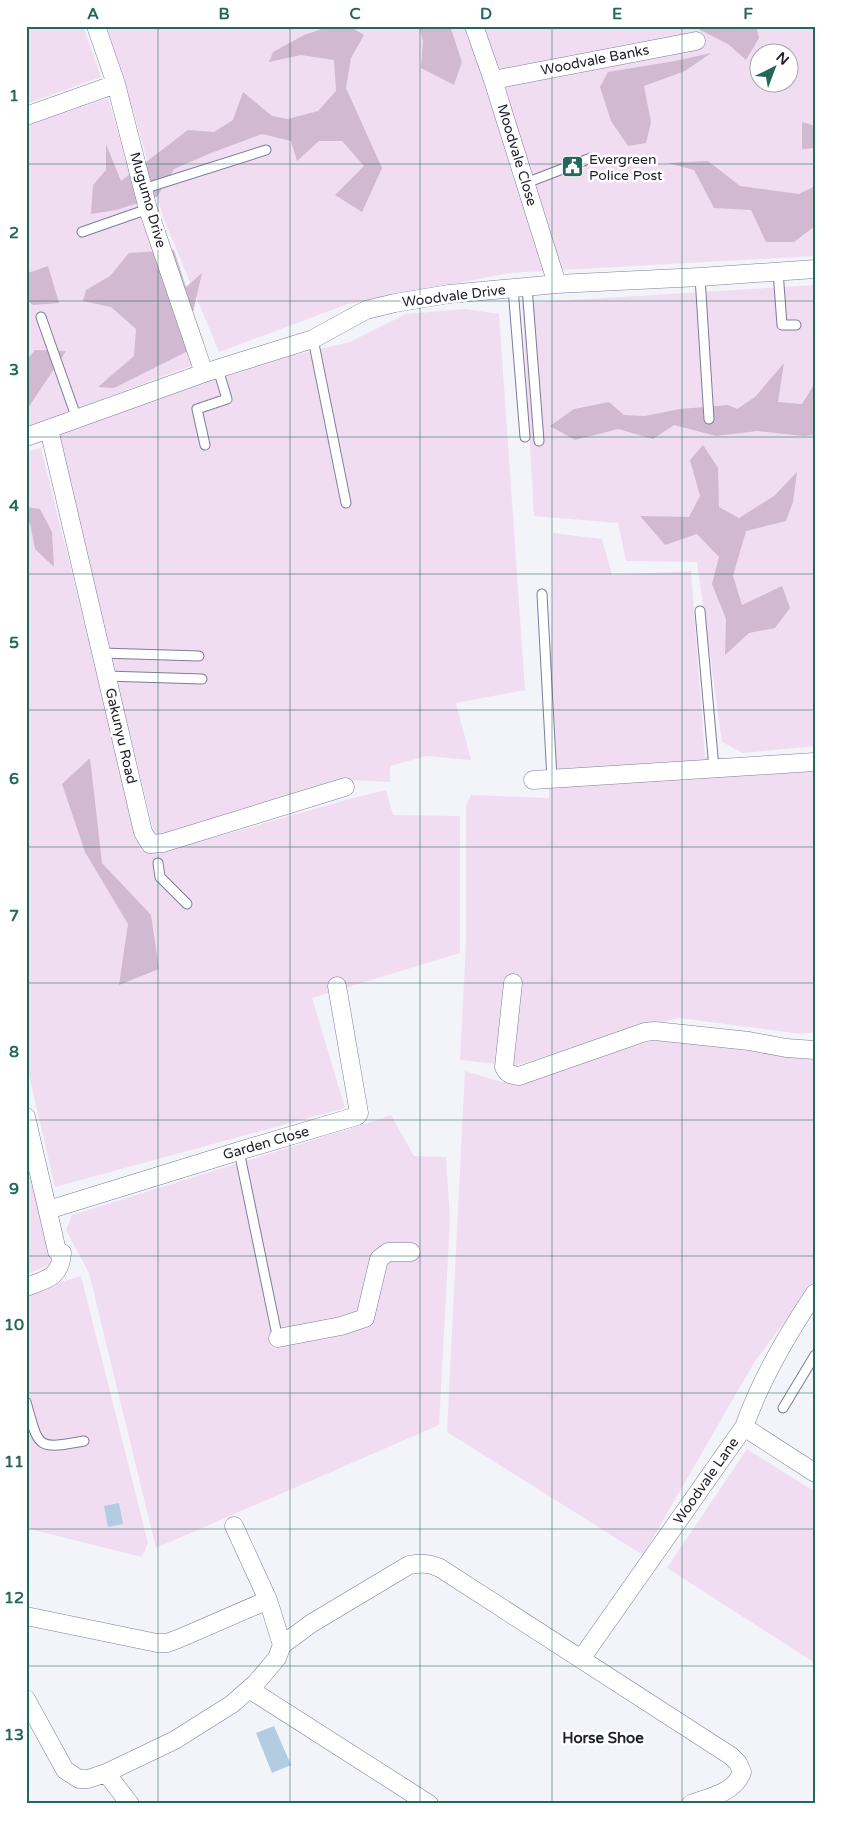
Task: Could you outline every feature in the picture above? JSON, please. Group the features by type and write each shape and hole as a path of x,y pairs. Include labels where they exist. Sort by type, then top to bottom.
{"street":[{"name":"Mugumo Drive","path":"96,26 116,84 148,209 211,371"},
{"name":"Moodvale Close","path":"474,26 493,80 557,284"},
{"name":"Woodvale Banks","path":"493,80 696,41"},
{"path":"26,116 116,84"},
{"name":"Woodvale Drive","path":"26,437 211,371 313,339 366,310 422,298 557,284 815,269"},
{"name":"Gakunyu Road","path":"49,429 143,832 150,844 155,848 163,843 345,787"},
{"path":"533,780 815,762"},
{"path":"512,983 504,1067 511,1076 518,1076 645,1032 655,1031 815,1050"},
{"name":"Garden Close","path":"48,1210 238,1150 355,1118 358,1115 337,986"},
{"path":"26,1117 57,1250 62,1253 57,1272 45,1280 26,1287"},
{"path":"278,1341 341,1326 365,1318 379,1259 388,1252 411,1252"},
{"name":"Woodvale Lane","path":"581,1659 744,1427 754,1399 769,1367 815,1293"},
{"path":"744,1427 815,1473"},
{"path":"234,1526 268,1600 282,1645"},
{"path":"26,1699 65,1770 79,1779 88,1780 175,1740 232,1704 277,1658 282,1645 312,1623 409,1565 430,1563 731,1756 738,1763 742,1772 739,1782 732,1788 691,1804"},
{"path":"26,1616 146,1642 168,1643 268,1600"},
{"path":"248,1689 429,1804"},
{"path":"106,1773 128,1803"}],"lane":[{"path":"144,189 266,150"},
{"path":"526,183 591,158"},
{"path":"82,232 148,209"},
{"path":"778,272 782,324 796,325"},
{"path":"700,277 709,418"},
{"path":"520,288 525,437"},
{"path":"520,288 539,441"},
{"path":"41,317 77,419"},
{"path":"313,339 346,503"},
{"path":"205,445 197,409 227,399 211,371"},
{"path":"542,594 552,779"},
{"path":"700,611 714,768"},
{"path":"101,653 198,656"},
{"path":"106,676 202,679"},
{"path":"158,863 160,877 187,904"},
{"path":"238,1150 278,1341"},
{"path":"783,1408 815,1355"},
{"path":"26,1402 30,1432 46,1446 84,1441"}],"shaded area":[{"path":"26,26 83,26 101,77 26,104"},
{"path":"103,26 815,26 815,256 509,273 348,304 219,352 163,217 133,110"},
{"path":"331,26 349,26 364,35 351,58 346,88 382,168 362,212 335,195 364,166 342,141 319,141 297,161 291,141 262,134 174,169 157,197 116,210 91,214 93,185 106,170 106,144 121,181 188,130 214,132 233,120 243,92 272,116 288,119 318,111 336,91 334,60 301,55 269,62 273,52 304,35"},
{"path":"419,26 450,26 462,62 454,85 421,68 423,41"},
{"path":"696,26 756,26 759,38 757,42 748,42 748,57 746,60 728,44 700,30"},
{"path":"711,53 685,71 644,86 651,122 646,143 628,146 611,121 600,87 608,72"},
{"path":"108,98 137,199 193,365 26,428 26,126"},
{"path":"802,122 815,126 815,148 802,149"},
{"path":"708,161 740,186 799,194 815,186 815,226 794,242 766,242 751,210 714,208 694,170 668,163"},
{"path":"174,250 186,287 202,273 193,312 204,343 114,388 98,387 134,356 136,329 111,307 83,301 86,290 110,276 129,253"},
{"path":"48,266 59,303 33,305 26,300 26,271 31,272"},
{"path":"815,285 815,746 743,753 722,742 697,562 626,561 618,523 534,516 522,303"},
{"path":"465,309 499,314 525,690 456,703 471,760 426,756 390,766 390,782 349,780 155,836 56,435 253,365 350,342 406,314"},
{"path":"35,350 66,351 26,411 26,361"},
{"path":"784,363 778,402 802,404 815,383 815,435 803,436 757,431 716,436 674,425 653,439 618,429 575,440 550,426 574,409 609,402 624,415 645,416 680,409 728,405 737,409 755,397"},
{"path":"703,445 718,468 719,507 739,518 774,496 797,472 793,502 786,521 746,531 733,576 742,605 782,586 790,608 775,628 749,633 725,655 726,619 712,584 719,557 697,534 665,545 640,516 689,517 700,496 690,460"},
{"path":"41,448 141,851 177,848 386,790 393,815 460,816 460,953 312,998 345,1108 55,1187 26,1062 26,452"},
{"path":"26,507 40,509 52,532 54,567 35,549 30,523 26,524"},
{"path":"553,533 602,539 612,575 691,571 705,757 762,759 815,755 815,1032 802,1034 679,1018 596,1040 514,1066 460,1060 466,944 466,806 471,795 549,798"},
{"path":"90,758 102,863 151,915 159,969 119,985 128,924 85,852 62,784"},
{"path":"654,1040 805,1057 815,1056 815,1282 755,1361 643,1555 447,1432 465,1071 509,1084"},
{"path":"391,1115 414,1156 446,1157 450,1220 439,1425 156,1548 89,1273 66,1230 72,1215"},
{"path":"26,1157 51,1264 26,1275"},
{"path":"81,1276 148,1543 142,1557 26,1528 26,1293"},
{"path":"747,1449 815,1492 815,1663 667,1568"}],"water":[{"path":"119,1503 123,1524 108,1527 104,1506"},
{"path":"274,1726 291,1765 272,1773 256,1733"}],"place":[{"name":"Evergreen Police Post","path":"573,167"}],"district":[{"name":"Horse Shoe","path":"603,1738"}]}
